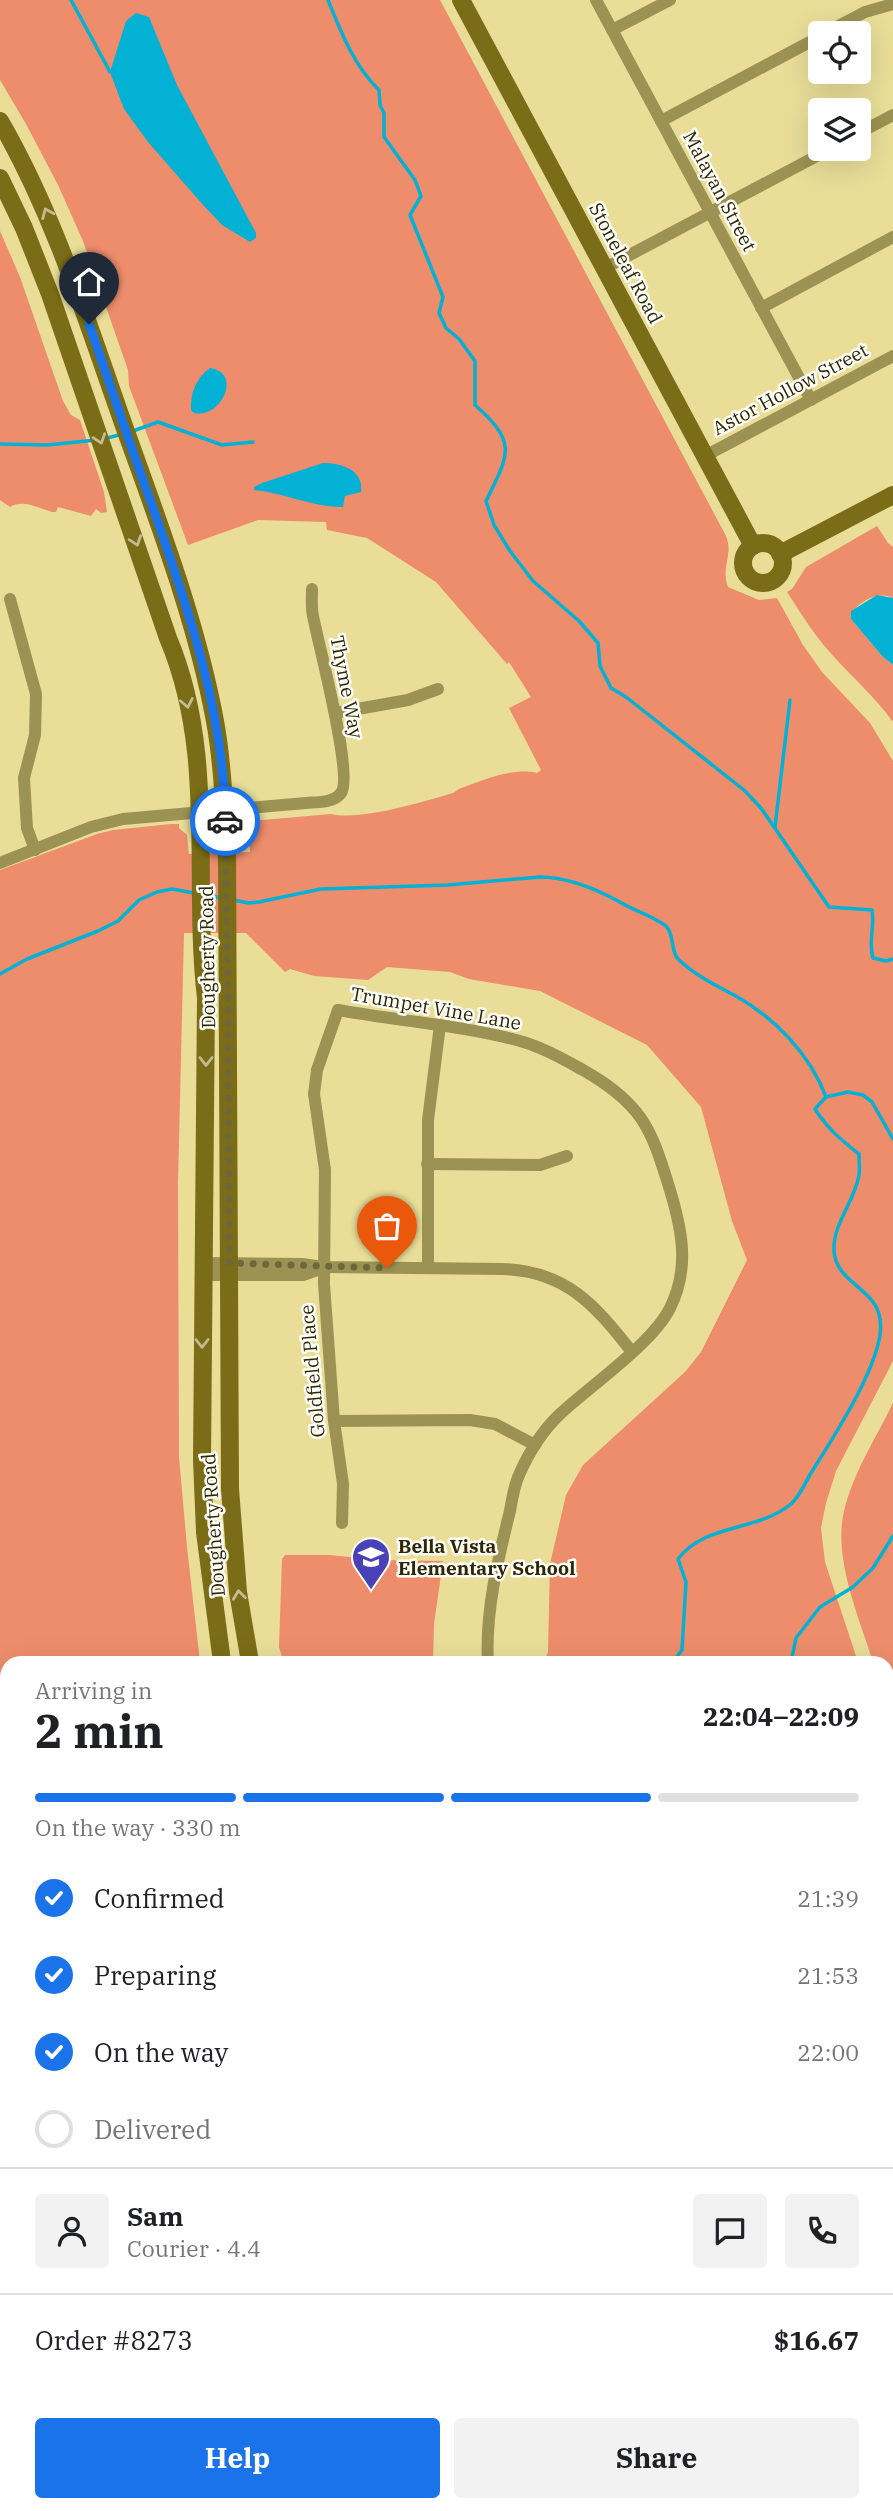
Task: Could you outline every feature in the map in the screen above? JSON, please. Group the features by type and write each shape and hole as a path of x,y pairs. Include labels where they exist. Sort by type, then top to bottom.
{"main road":[{"name":"Stoneleaf Road","path":"461,0 753,546"},
{"name":"Dougherty Road","path":"0,121 56,234 200,652 215,722 225,793 227,853 230,1489 238,1592 249,1656"},
{"name":"Dougherty Road","path":"0,178 38,261 179,664 194,738 201,795 202,968 206,998 202,1448 205,1532 221,1656"},
{"path":"780,554 893,495"},
{"path":"769,544 780,554 783,564 779,574 771,581 759,583 748,577 743,566 745,554 753,546 769,544"}],"street":[{"name":"Malayan Street","path":"596,0 811,400"},
{"path":"612,30 670,0"},
{"path":"848,21 865,12 893,4"},
{"path":"660,121 808,42"},
{"path":"871,127 893,116"},
{"path":"605,268 808,161"},
{"path":"761,308 893,237"},
{"name":"Astor Hollow Street","path":"705,456 893,356"},
{"name":"Thyme Way","path":"225,810 332,800 342,792 345,783 335,713 312,613 312,589"},
{"path":"10,599 36,694 35,735 24,778 27,828 35,850"},
{"path":"335,713 408,700 438,689"},
{"path":"0,863 91,827 123,820 225,810"},
{"name":"Trumpet Vine Lane","path":"338,1010 440,1025 523,1042 594,1076 620,1095 640,1117 662,1164 681,1228 683,1241 677,1290 670,1309 632,1352 545,1430 518,1478 506,1526 488,1625 488,1656"},
{"name":"Goldfield Place","path":"338,1010 317,1070 314,1094 325,1170 324,1267 334,1421 344,1484 342,1523"},
{"path":"428,1268 427,1164 430,1089 440,1025"},
{"path":"427,1164 540,1165 566,1156"},
{"path":"203,1269 303,1275 324,1267 517,1269 553,1279 575,1290 600,1313 632,1352"},
{"path":"334,1421 470,1420 495,1424 535,1445"}],"shaded area":[{"path":"0,0 440,0 725,534 729,548 726,573 728,587 759,600 777,598 803,645 822,672 870,723 893,761 893,1361 836,1471 821,1528 825,1562 856,1656 546,1656 550,1564 566,1495 583,1465 685,1372 701,1352 747,1260 732,1221 701,1107 647,1045 540,991 469,979 450,972 387,967 368,980 314,976 290,969 285,972 246,933 184,933 178,1182 179,1457 199,1656 0,1656 0,870 97,834 171,824 179,824 179,828 187,835 189,854 250,852 249,825 252,821 375,813 453,793 497,776 517,772 537,773 541,770 509,708 531,697 509,662 507,664 436,582 367,538 327,530 326,522 258,520 188,545 129,386 128,370 83,241 58,185 0,80"},
{"path":"0,231 20,277 63,401 71,415 80,420 104,492 107,512 101,513 96,509 91,516 58,507 56,512 52,512 25,504 10,507 0,500"},
{"path":"877,526 893,547 893,598 876,596 866,600 852,611 851,619 893,665 893,722 822,642 787,592 792,589 806,567"},
{"path":"893,1403 893,1656 871,1656 849,1588 842,1549 844,1511 866,1456"},
{"name":"Bella Vista Elementary School","path":"285,1555 329,1555 381,1560 443,1561 434,1624 433,1656 282,1656 279,1647 282,1559"}],"water":[{"path":"136,13 149,17 177,85 256,233 256,238 250,242 222,225 204,206 148,142 124,109 110,72 126,21"},
{"path":"210,368 220,372 225,378 227,386 224,395 213,409 194,413 191,410 193,392 201,376"},
{"path":"323,463 344,466 359,478 361,492 345,496 343,507 320,505 254,490 254,487 262,483"},
{"path":"877,595 893,598 893,665 851,619 851,611"}],"waterway":[{"path":"71,0 110,72"},
{"path":"328,0 355,59 379,90 380,105 384,113 384,137 415,180 421,196 410,215 443,297 439,313 446,328 459,339 475,361 475,405 498,429 503,440 504,460 486,501 494,525 533,581 579,621 598,643 600,666 611,688 744,790 761,808 829,907 872,910 873,958 886,961 893,959"},
{"path":"133,431 158,422 222,445 253,442"},
{"path":"107,438 123,434"},
{"path":"0,444 47,445 96,440"},
{"path":"775,827 790,700"},
{"path":"233,900 259,902 321,889 448,885 540,877 580,884 666,926 671,934 676,957 698,975 763,1014 789,1038 810,1066 826,1097"},
{"path":"0,974 27,959 118,921 139,900 157,892 172,889 194,893"},
{"path":"205,895 222,898"},
{"path":"678,1656 682,1650 686,1582 678,1559 689,1547 702,1539 763,1519 794,1501 852,1406 876,1351 881,1329 879,1314 869,1297 840,1269 834,1250 837,1231 857,1185 859,1154 824,1122 815,1109 826,1097 848,1092 863,1095 872,1102 893,1139"},
{"path":"792,1656 796,1638 820,1607 853,1587 873,1568 893,1536"}],"way so far":[{"path":"225,821 229,1263 387,1268"}],"place":[{"name":"Bella Vista Elementary School","path":"371,1591"}],"route":[{"path":"89,324 200,652 215,722 225,793 225,821"}]}
